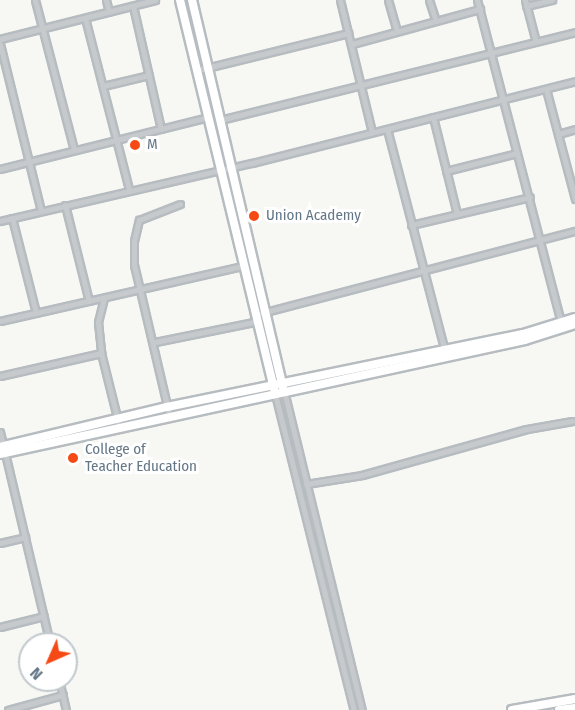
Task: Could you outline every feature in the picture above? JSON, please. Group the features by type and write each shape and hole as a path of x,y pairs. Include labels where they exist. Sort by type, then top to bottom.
{"main road":[{"path":"180,0 255,318 278,387"},
{"path":"192,0 266,315 278,387"},
{"path":"2,450 168,410 504,338 575,318"},
{"path":"446,351 525,340 575,324"},
{"path":"512,710 575,699"},
{"path":"559,710 575,708"}],"street":[{"path":"35,0 74,150"},
{"path":"106,0 109,12"},
{"path":"0,39 155,0"},
{"path":"340,0 363,86 372,132"},
{"path":"388,0 397,31"},
{"path":"429,0 436,21"},
{"path":"477,0 561,322"},
{"path":"536,42 526,3 552,0"},
{"path":"133,6 161,129"},
{"path":"352,44 480,9"},
{"path":"85,18 129,189"},
{"path":"220,120 575,32"},
{"path":"198,70 349,33"},
{"path":"0,44 41,211"},
{"path":"103,86 149,75"},
{"path":"0,220 231,167 575,81"},
{"path":"546,89 575,199"},
{"path":"0,169 208,117"},
{"path":"433,117 457,214"},
{"path":"387,129 422,271 446,351"},
{"path":"558,134 575,129"},
{"path":"446,171 518,153"},
{"path":"411,225 530,197"},
{"path":"168,410 155,342 134,265 136,223 150,213 180,204"},
{"path":"65,205 89,301"},
{"path":"12,218 36,313"},
{"path":"155,342 255,318 575,231"},
{"path":"0,321 243,266"},
{"path":"104,298 98,322 101,353 118,422"},
{"path":"0,376 101,353"},
{"path":"278,387 306,484 362,710"},
{"path":"278,387 354,710"},
{"path":"306,484 362,475 572,421"},
{"path":"0,432 2,450 47,632"},
{"path":"0,543 25,537"},
{"path":"0,627 44,616"},
{"path":"62,692 66,710"},
{"path":"8,710 63,695"}],"place":[{"name":"M","path":"135,145"},
{"name":"Union Academy","path":"254,216"},
{"name":"College of Teacher Education","path":"73,458"}]}
